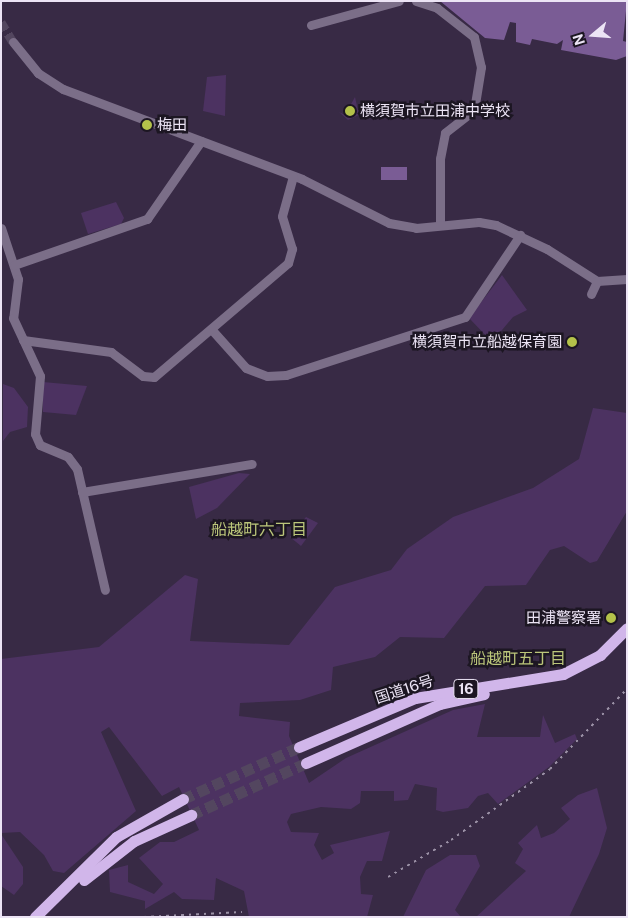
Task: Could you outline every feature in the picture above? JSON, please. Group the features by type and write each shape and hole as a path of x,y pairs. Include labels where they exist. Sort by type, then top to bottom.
{"highway":[{"name":"国道16号","path":"299,747 424,696 563,674 600,655 627,628"},
{"name":"国道16号","path":"306,763 455,699 568,679 603,662 627,640"},
{"path":"356,723 356,734 365,737"},
{"path":"339,730 348,732 348,744"},
{"path":"35,917 116,837 183,799"},
{"path":"45,917 93,872 134,841 191,815"}],"street":[{"path":"311,25 399,1"},
{"path":"416,1 437,8 474,37 481,67 474,110 444,138 440,225"},
{"path":"13,42 26,62 51,82 293,176 389,223 416,228 479,222 520,235 597,281 620,283 627,279"},
{"path":"14,264 146,219 201,141"},
{"path":"23,340 111,352 149,378 212,330 288,263 292,249 282,216 293,176"},
{"path":"1,228 18,279 12,318 40,376 35,434 40,444 74,462 105,590"},
{"path":"212,330 246,368 267,376 286,375 465,317 520,235"},
{"path":"591,294 597,281"},
{"path":"82,492 252,464"}],"shaded area":[{"path":"440,1 627,1 623,41 627,42 627,56 616,60 561,50 563,40 557,44 532,39 530,45 516,42 516,23 510,22 504,40 485,38"},
{"path":"226,75 225,116 203,111 207,77"},
{"path":"355,97 359,115 348,120 339,112 345,115"},
{"path":"381,167 407,167 407,180 381,180"},
{"path":"116,202 124,218 121,224 88,234 81,213"},
{"path":"502,275 527,310 513,317 492,342 469,318"},
{"path":"43,382 87,386 76,415 43,412"},
{"path":"3,384 14,388 28,407 27,427 10,432 3,441"},
{"path":"593,408 627,413 627,511 597,561 590,563 564,546 550,550 526,585 485,586 444,638 400,637 375,657 333,667 331,690 300,700 240,703 239,716 290,722 289,736 309,783 346,758 453,710 485,704 477,737 540,737 543,715 555,743 575,734 577,739 549,767 498,804 488,793 478,796 468,808 443,812 436,810 437,788 415,784 408,800 394,801 394,791 361,791 360,803 351,809 321,807 291,814 287,822 291,832 319,833 314,845 322,860 334,853 330,845 390,831 382,861 367,861 360,877 361,894 373,895 367,917 249,917 244,891 216,878 214,900 182,899 174,892 145,909 145,901 110,892 109,870 128,865 128,882 154,894 163,884 139,858 160,842 174,842 199,830 179,787 162,796 109,727 101,732 136,811 64,873 53,871 44,855 20,832 1,833 1,659 99,647 185,575 198,579 190,641 289,645 335,587 391,570 407,549 453,517 533,488 579,459"},
{"path":"239,473 250,474 217,508 196,519 189,487"},
{"path":"306,517 318,523 301,546 290,537"},
{"path":"597,788 607,828 599,854 569,917 476,917 526,871 515,863 523,849 518,843 537,825 541,838 554,833 570,819 561,808 578,795"},
{"path":"1,834 23,867 23,884 14,895 1,886"},
{"path":"450,855 476,855 480,866 455,910 461,917 403,917 426,870"}],"tunnel":[{"path":"1,22 13,42"},
{"path":"183,799 299,747"},
{"path":"191,815 306,763"}],"railway":[{"path":"388,877 451,840 550,769 627,689"},
{"path":"144,917 242,912"}],"place":[{"name":"横須賀市立田浦中学校","path":"350,111"},
{"name":"梅田","path":"147,125"},
{"name":"横須賀市立船越保育園","path":"572,342"},
{"name":"田浦警察署","path":"611,618"}],"district":[{"name":"船越町六丁目","path":"259,530"},
{"name":"船越町五丁目","path":"518,659"}]}
